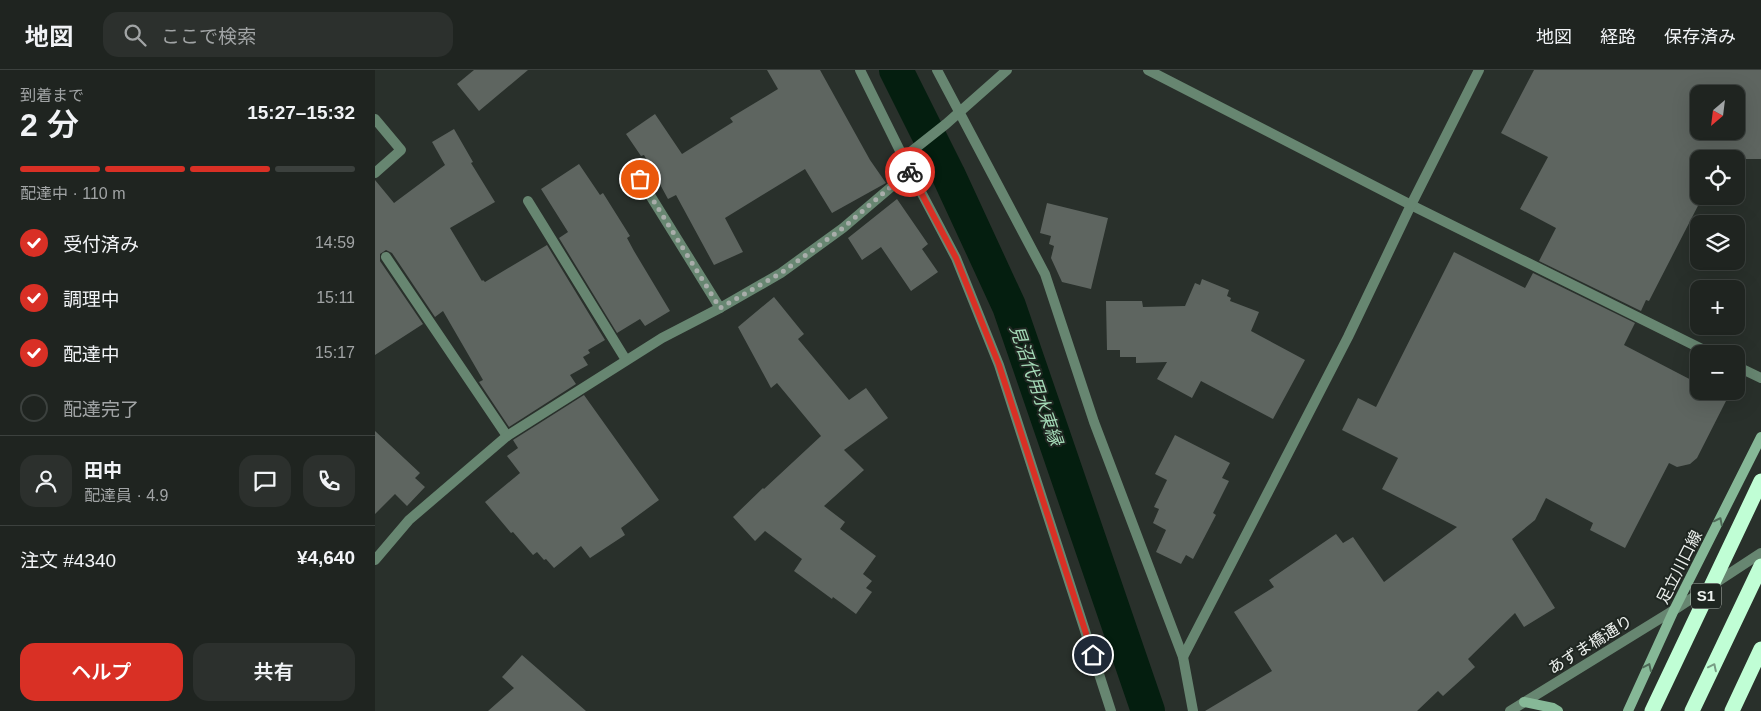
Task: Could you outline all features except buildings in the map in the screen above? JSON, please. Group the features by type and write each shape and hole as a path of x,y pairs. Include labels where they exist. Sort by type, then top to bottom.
{"highway":[{"name":"S1","path":"1652,711 1761,481"},
{"path":"1692,711 1761,566"},
{"path":"1732,711 1761,649"}],"main road":[{"name":"足立川口線","path":"1627,711 1674,610 1761,437"},
{"path":"1524,702 1553,708 1558,711"}],"street":[{"path":"860,70 907,155 909,171 956,258 999,365 1111,711"},
{"path":"937,70 1045,274 1094,422 1183,657 1193,711"},
{"path":"907,155 946,124 1007,70"},
{"path":"1148,70 1411,205 1694,345"},
{"path":"1183,657 1348,337 1411,205 1479,70"},
{"path":"375,119 401,150 375,173"},
{"path":"375,560 409,520 507,436 662,338 781,273 843,228 909,171"},
{"path":"640,179 720,308"},
{"path":"528,201 626,360"},
{"path":"386,257 507,436"},
{"path":"1745,370 1761,378"},
{"name":"あずま橋通り","path":"1510,711 1674,610 1761,553"}],"waterway":[{"name":"見沼代用水東縁","path":"896,70 948,174 1009,306 1148,711"}],"way so far":[{"path":"640,179 720,308 781,273 843,228 910,172"}],"route":[{"path":"910,172 956,258 999,365 1093,655"}]}
